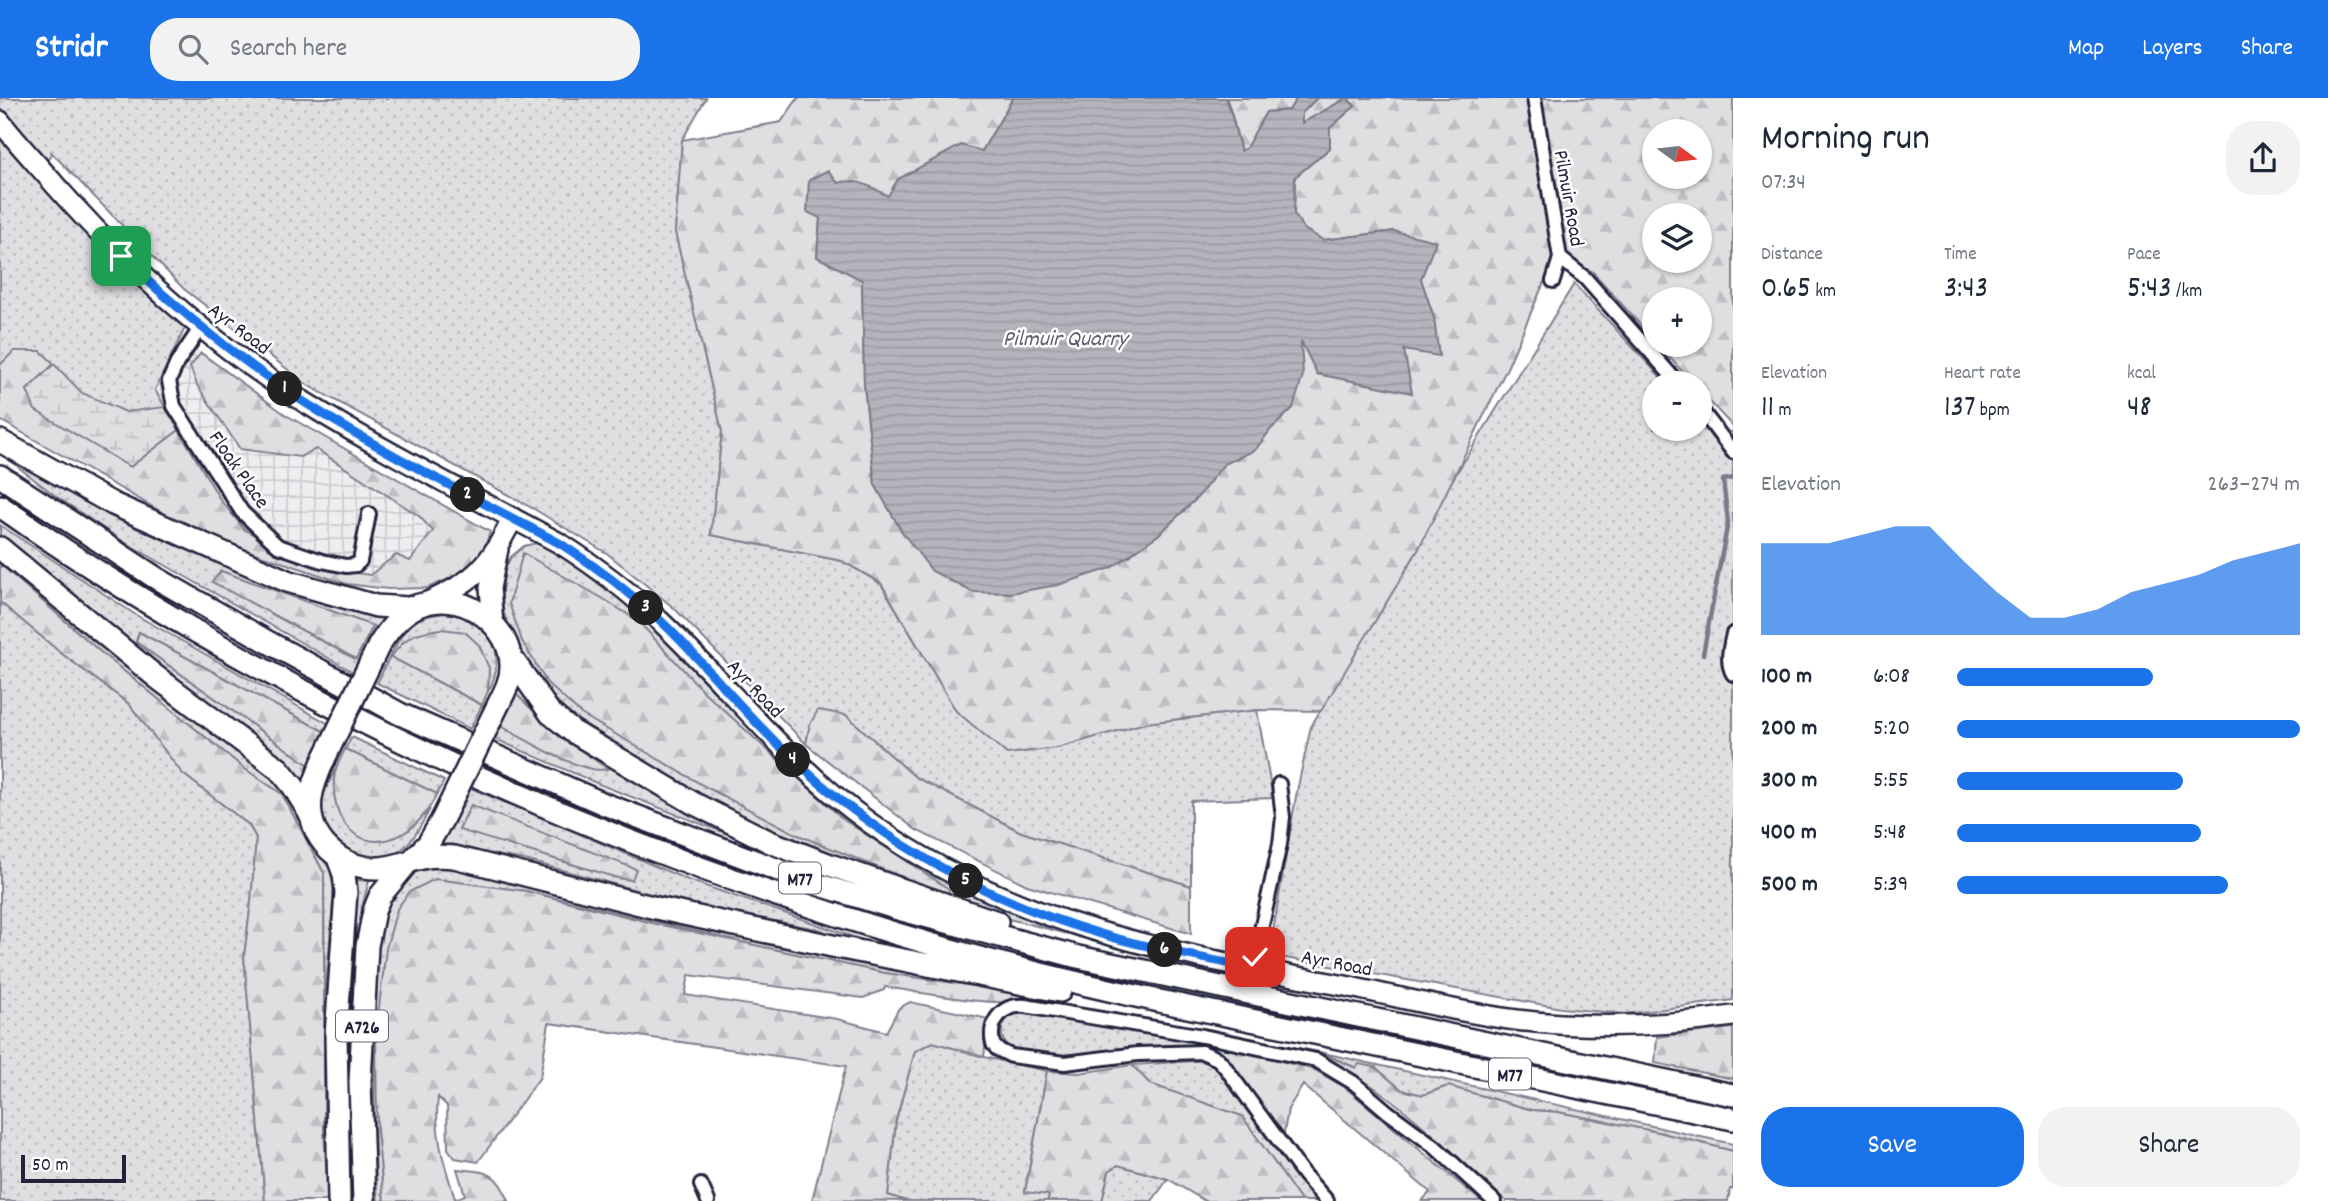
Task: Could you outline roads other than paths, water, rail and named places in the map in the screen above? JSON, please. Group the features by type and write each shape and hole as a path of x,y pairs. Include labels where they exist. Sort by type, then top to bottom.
{"highway":[{"path":"0,441 113,505 287,581 376,606 408,608 426,603 447,602 467,607 493,624 507,642 511,657"},
{"name":"M77","path":"0,477 156,578 400,714 604,804 747,859 895,908 1078,957 1733,1096"},
{"name":"M77","path":"0,506 158,608 371,727 510,790 687,863 776,895 942,947 1144,998 1733,1119"},
{"path":"0,548 155,676 279,769 311,816"},
{"path":"311,816 311,796 325,757 379,645 394,623 426,603"},
{"name":"M77","path":"511,657 550,713 572,731 693,803 770,842 830,865 1032,932 1126,956 1483,1032 1674,1083"},
{"name":"A726","path":"364,1201 360,1082 367,946 374,911 380,896 409,861 428,844 442,820 509,684 511,657"},
{"name":"A726","path":"311,816 320,840 338,858 344,874 346,892 336,1036 340,1201"},
{"name":"M77","path":"409,861 424,857 454,857 656,908 837,947 1086,996 1287,1028"},
{"path":"338,858 367,868 388,868 409,861"}],"main road":[{"name":"Ayr Road","path":"0,121 94,229 145,279 201,327 305,402 441,481 580,556 623,588 662,623 811,776 869,822 929,861 1007,901 1074,926 1129,942 1469,1012 1540,1022 1596,1026 1649,1025 1733,1016"},
{"path":"426,603 470,580 498,548 513,519"},
{"path":"493,624 491,588 498,548"}],"street":[{"name":"Pilmuir Road","path":"1534,98 1560,258 1585,278 1667,371"},
{"path":"1553,281 1560,258"},
{"name":"Floak Place","path":"201,327 177,363 169,381 174,406 242,512 278,546 346,566 356,565 360,561 369,514"},
{"path":"1712,424 1733,452"},
{"path":"1733,634 1729,656 1733,674"},
{"path":"1251,968 1280,844 1283,817 1279,784"},
{"path":"1327,1201 1304,1175 1225,1067 1210,1054 1169,1052 1065,1063 1027,1060 1004,1053 993,1044 993,1030 999,1016 1010,1006 1025,1006 1203,1036 1316,1060 1354,1083 1434,1146 1494,1201"},
{"path":"701,1185 708,1201"}],"water":[{"name":"Pilmuir Quarry","path":"1013,98 1226,98 1241,151 1246,148 1266,112 1289,110 1297,98 1317,98 1302,113 1302,123 1347,98 1355,106 1330,128 1330,148 1295,177 1294,214 1304,229 1323,240 1394,231 1436,241 1421,279 1434,318 1439,356 1404,350 1412,393 1317,374 1301,341 1303,375 1293,408 1271,429 1255,450 1224,464 1196,499 1158,535 1111,568 1058,585 1011,593 972,592 932,571 902,532 875,485 864,385 862,280 817,257 820,218 807,212 809,180 828,170 838,183 858,182 888,196 898,179 961,145 982,151"}],"waterway":[{"path":"1703,654 1728,522 1723,480 1733,478"}]}
